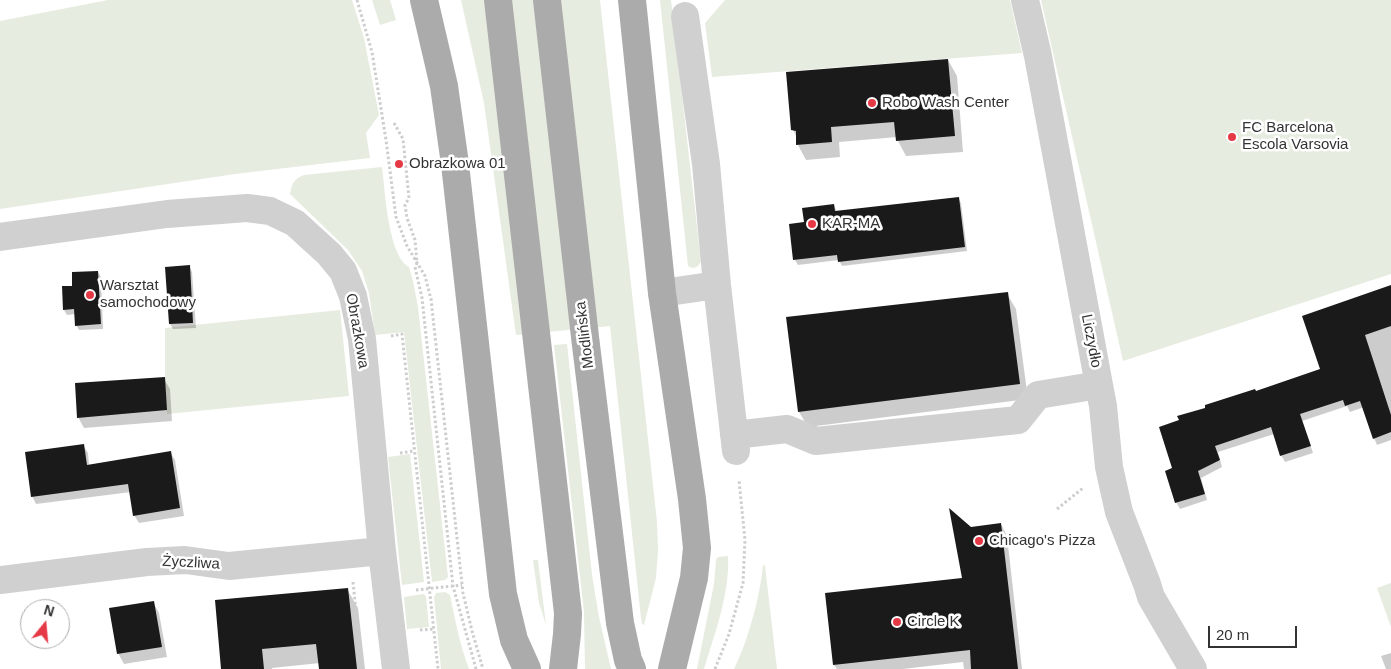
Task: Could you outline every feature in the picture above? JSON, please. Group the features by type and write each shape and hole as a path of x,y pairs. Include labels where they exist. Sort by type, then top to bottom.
{"main road":[{"path":"424,0 444,86 454,154 503,594 514,640 527,669"},
{"path":"498,0 568,613 568,634 563,669"},
{"name":"Modlińska","path":"547,0 620,623 628,660 632,669"},
{"path":"632,0 662,293 692,499 697,548 694,578 672,669"}],"street":[{"name":"Liczydło","path":"1025,0 1040,66 1103,406 1109,466 1119,512 1147,584 1150,597 1193,669"},
{"path":"685,16 706,164 717,285 735,443 786,429 816,441 1018,420 1038,396 1099,385"},
{"name":"Obrazkowa","path":"0,236 167,214 247,208 270,211 295,223 329,254 342,271 352,296 362,339 382,551 396,669"},
{"path":"662,293 717,285"},
{"name":"Życzliwa","path":"0,580 147,562 185,560 229,566 382,551"}],"path":[{"path":"357,0 372,52 396,217 407,246 425,276 431,299 463,593 483,669"},
{"path":"394,123 403,138 409,198 405,205 407,218 415,240 417,263 415,267 422,298 453,586 476,669"},
{"path":"362,339 402,334 438,669"},
{"path":"715,669 729,634 743,583 746,540 735,443"},
{"path":"350,554 362,669"}],"shaded area":[{"path":"108,0 352,0 364,38 379,115 366,133 370,158 235,174 0,209 0,21"},
{"path":"372,0 390,0 396,20 380,25"},
{"path":"461,0 600,0 657,522 658,551 656,578 644,625 641,618 610,326 516,335 484,103"},
{"path":"660,0 671,0 701,261 694,268 688,266"},
{"path":"725,0 1010,0 1022,53 712,77 705,23"},
{"name":"FC Barcelona Escola Varsovia","path":"1041,0 1391,0 1391,274 1123,361"},
{"path":"382,167 392,236 396,250 409,267 418,307 448,577 445,580 432,582 404,332 375,335 369,293 362,271 348,250 290,194 294,182 304,175"},
{"path":"340,310 349,396 167,414 165,328"},
{"path":"567,344 592,575 611,669 585,669 584,612 554,345"},
{"path":"410,454 424,582 402,585 388,457"},
{"path":"728,556 727,584 717,627 704,669 697,669 714,584 716,560 718,557"},
{"path":"533,560 538,560 546,625 539,603"},
{"path":"763,565 765,566 777,669 734,669 753,618"},
{"path":"1391,583 1391,627 1377,588"},
{"path":"445,592 450,595 460,642 469,669 441,669 434,597 436,593"},
{"path":"423,594 426,596 429,627 407,629 404,597"}],"building":[{"name":"Robo Wash Center","path":"948,59 955,136 896,141 894,122 831,127 832,142 796,145 796,131 791,130 786,72"},
{"path":"959,197 965,247 838,262 837,255 793,260 789,224 804,222 802,208 834,204 835,211"},
{"path":"190,265 193,323 169,324 165,267"},
{"path":"98,271 101,324 75,326 74,309 63,310 62,286 72,286 72,272"},
{"path":"1391,285 1391,326 1365,335 1391,415 1391,432 1373,439 1360,401 1345,406 1343,400 1300,414 1311,446 1280,456 1271,427 1215,446 1220,460 1198,471 1205,494 1175,503 1165,471 1172,468 1159,427 1179,420 1177,416 1205,408 1205,405 1255,389 1256,391 1320,369 1302,316"},
{"path":"1008,292 1020,384 798,412 786,317"},
{"path":"165,377 167,410 77,418 75,383"},
{"path":"84,444 87,465 171,451 180,508 133,516 128,484 31,497 25,452"},
{"path":"949,508 971,527 1001,523 1018,669 971,669 970,650 833,665 825,593 962,578"},
{"path":"348,588 357,669 319,669 316,644 262,649 264,669 221,669 215,600"},
{"path":"154,601 162,647 117,654 109,608"}],"place":[{"name":"Robo Wash Center","path":"872,103"},
{"name":"FC Barcelona Escola Varsovia","path":"1232,137"},
{"name":"Obrazkowa 01","path":"399,164"},
{"name":"KAR-MA","path":"812,224"},
{"name":"Warsztat samochodowy","path":"90,295"},
{"name":"Chicago's Pizza","path":"979,541"},
{"name":"Circle K","path":"897,622"}]}
